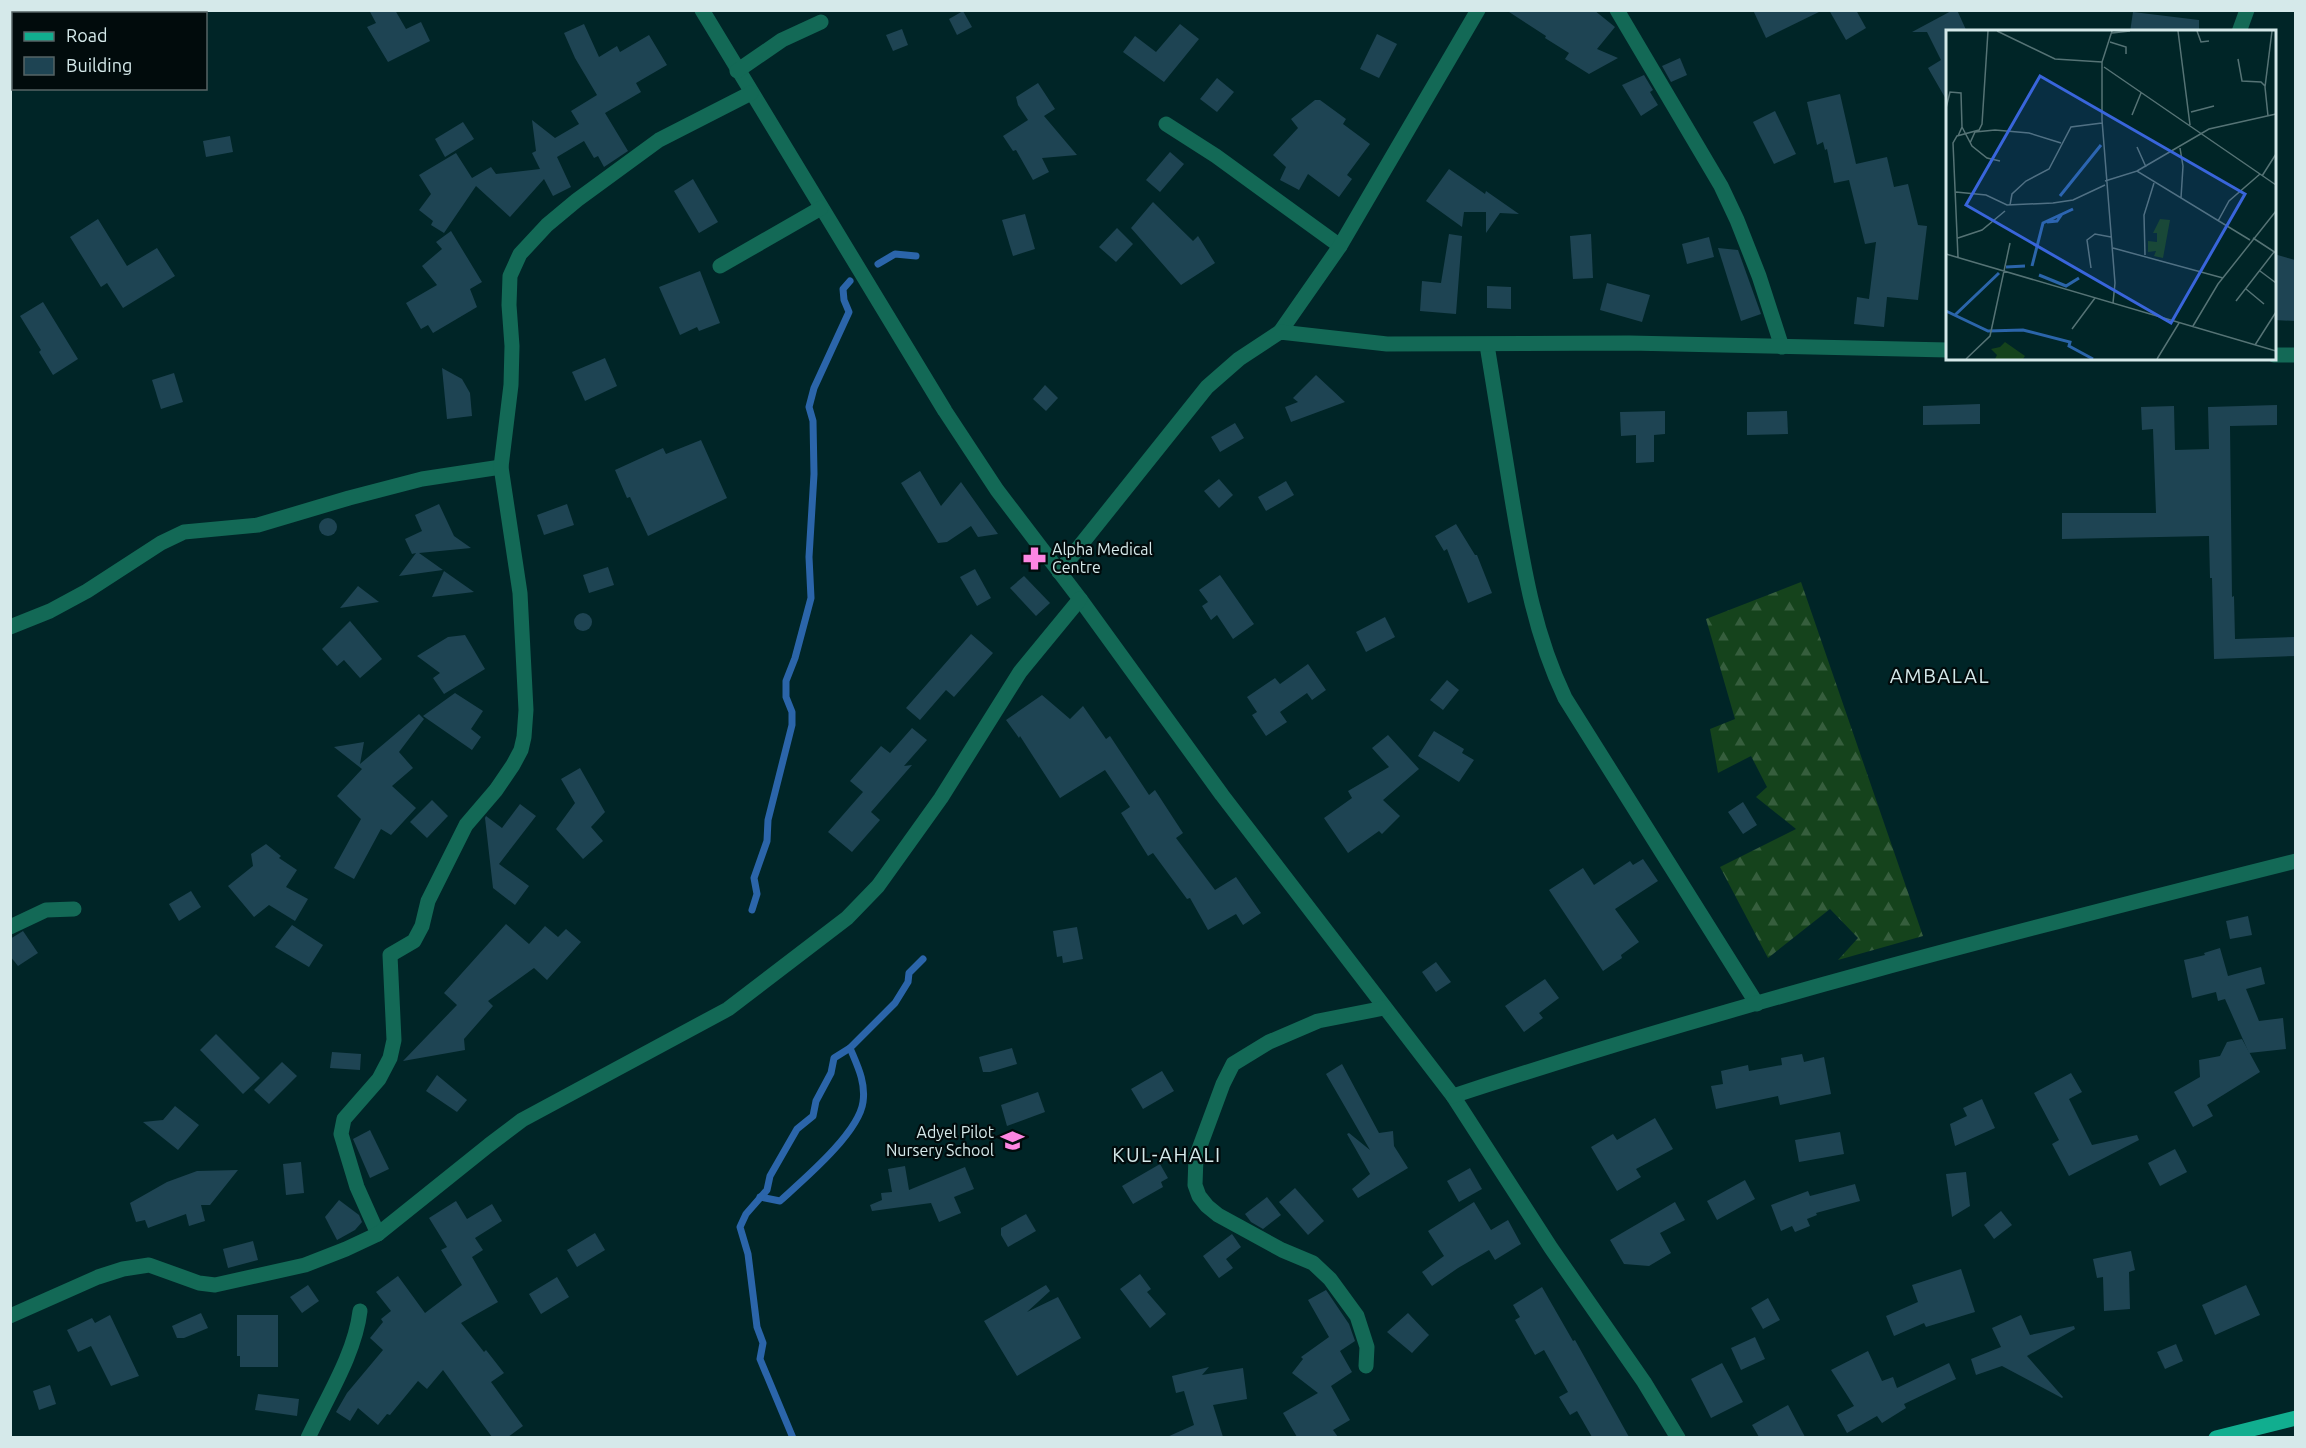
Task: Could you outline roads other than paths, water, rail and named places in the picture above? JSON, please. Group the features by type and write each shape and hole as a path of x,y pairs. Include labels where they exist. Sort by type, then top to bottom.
{"main road":[{"path":"2216,1437 2295,1418"}],"street":[{"path":"702,10 945,411 997,490 1080,598 1222,795 1452,1096 1551,1248 1644,1382 1678,1437"},
{"path":"1059,572 1207,387 1239,359 1280,332 1340,246 1478,10"},
{"path":"1617,10 1721,186 1760,276 1782,347"},
{"path":"2240,30 2247,10"},
{"path":"737,71 783,40 821,22"},
{"path":"378,1234 357,1186 341,1134 344,1119 379,1079 390,1058 394,1040 390,955 414,941 422,926 428,901 466,825 496,790 513,765 521,750 524,737 526,700 520,593 501,467 511,385 510,276 520,254 547,225 577,200 659,140 751,93"},
{"path":"1166,124 1216,156 1340,246"},
{"path":"720,266 821,208"},
{"path":"1280,332 1387,344 1629,343 1946,350"},
{"path":"1487,345 1526,586 1537,629 1552,670 1565,698 1757,1004"},
{"path":"2276,355 2295,355"},
{"path":"10,627 50,611 87,591 161,543 184,532 258,525 422,479 501,467"},
{"path":"10,1316 98,1277 123,1269 149,1265 198,1283 215,1285 305,1265 378,1234 522,1120 728,1009 847,918 878,886 941,798 1020,672 1080,598"},
{"path":"1452,1096 1757,1004 2295,861"},
{"path":"10,927 46,910 74,909"},
{"path":"1366,1366 1367,1347 1357,1316 1330,1279 1313,1263 1282,1250 1218,1215 1207,1206 1199,1196 1195,1185 1196,1157 1223,1084 1233,1064 1269,1042 1318,1021 1384,1008"},
{"path":"308,1437 345,1361 357,1331 360,1311"}],"waterway":[{"path":"878,264 895,254 916,256"},
{"path":"752,910 757,894 754,878 767,841 768,820 792,725 792,712 786,697 786,681 795,658 811,598 809,557 814,474 813,421 809,407 814,388 849,312 844,300 843,289 850,281"},
{"path":"793,1438 760,1359 763,1343 757,1327 748,1254 740,1227 746,1214 767,1190 770,1176 797,1129 813,1116 816,1101 831,1073 834,1058 850,1048 895,1003 908,982 909,973 923,959"},
{"path":"760,1197 780,1201 829,1155 852,1128 864,1095 860,1074 850,1048"}],"place":[{"name":"Alpha Medical Centre","path":"1034,558"},
{"name":"Adyel Pilot Nursery School","path":"1012,1141"}],"district":[{"name":"AMBALAL","path":"1940,676"},
{"name":"KUL-AHALI","path":"1167,1155"}]}
